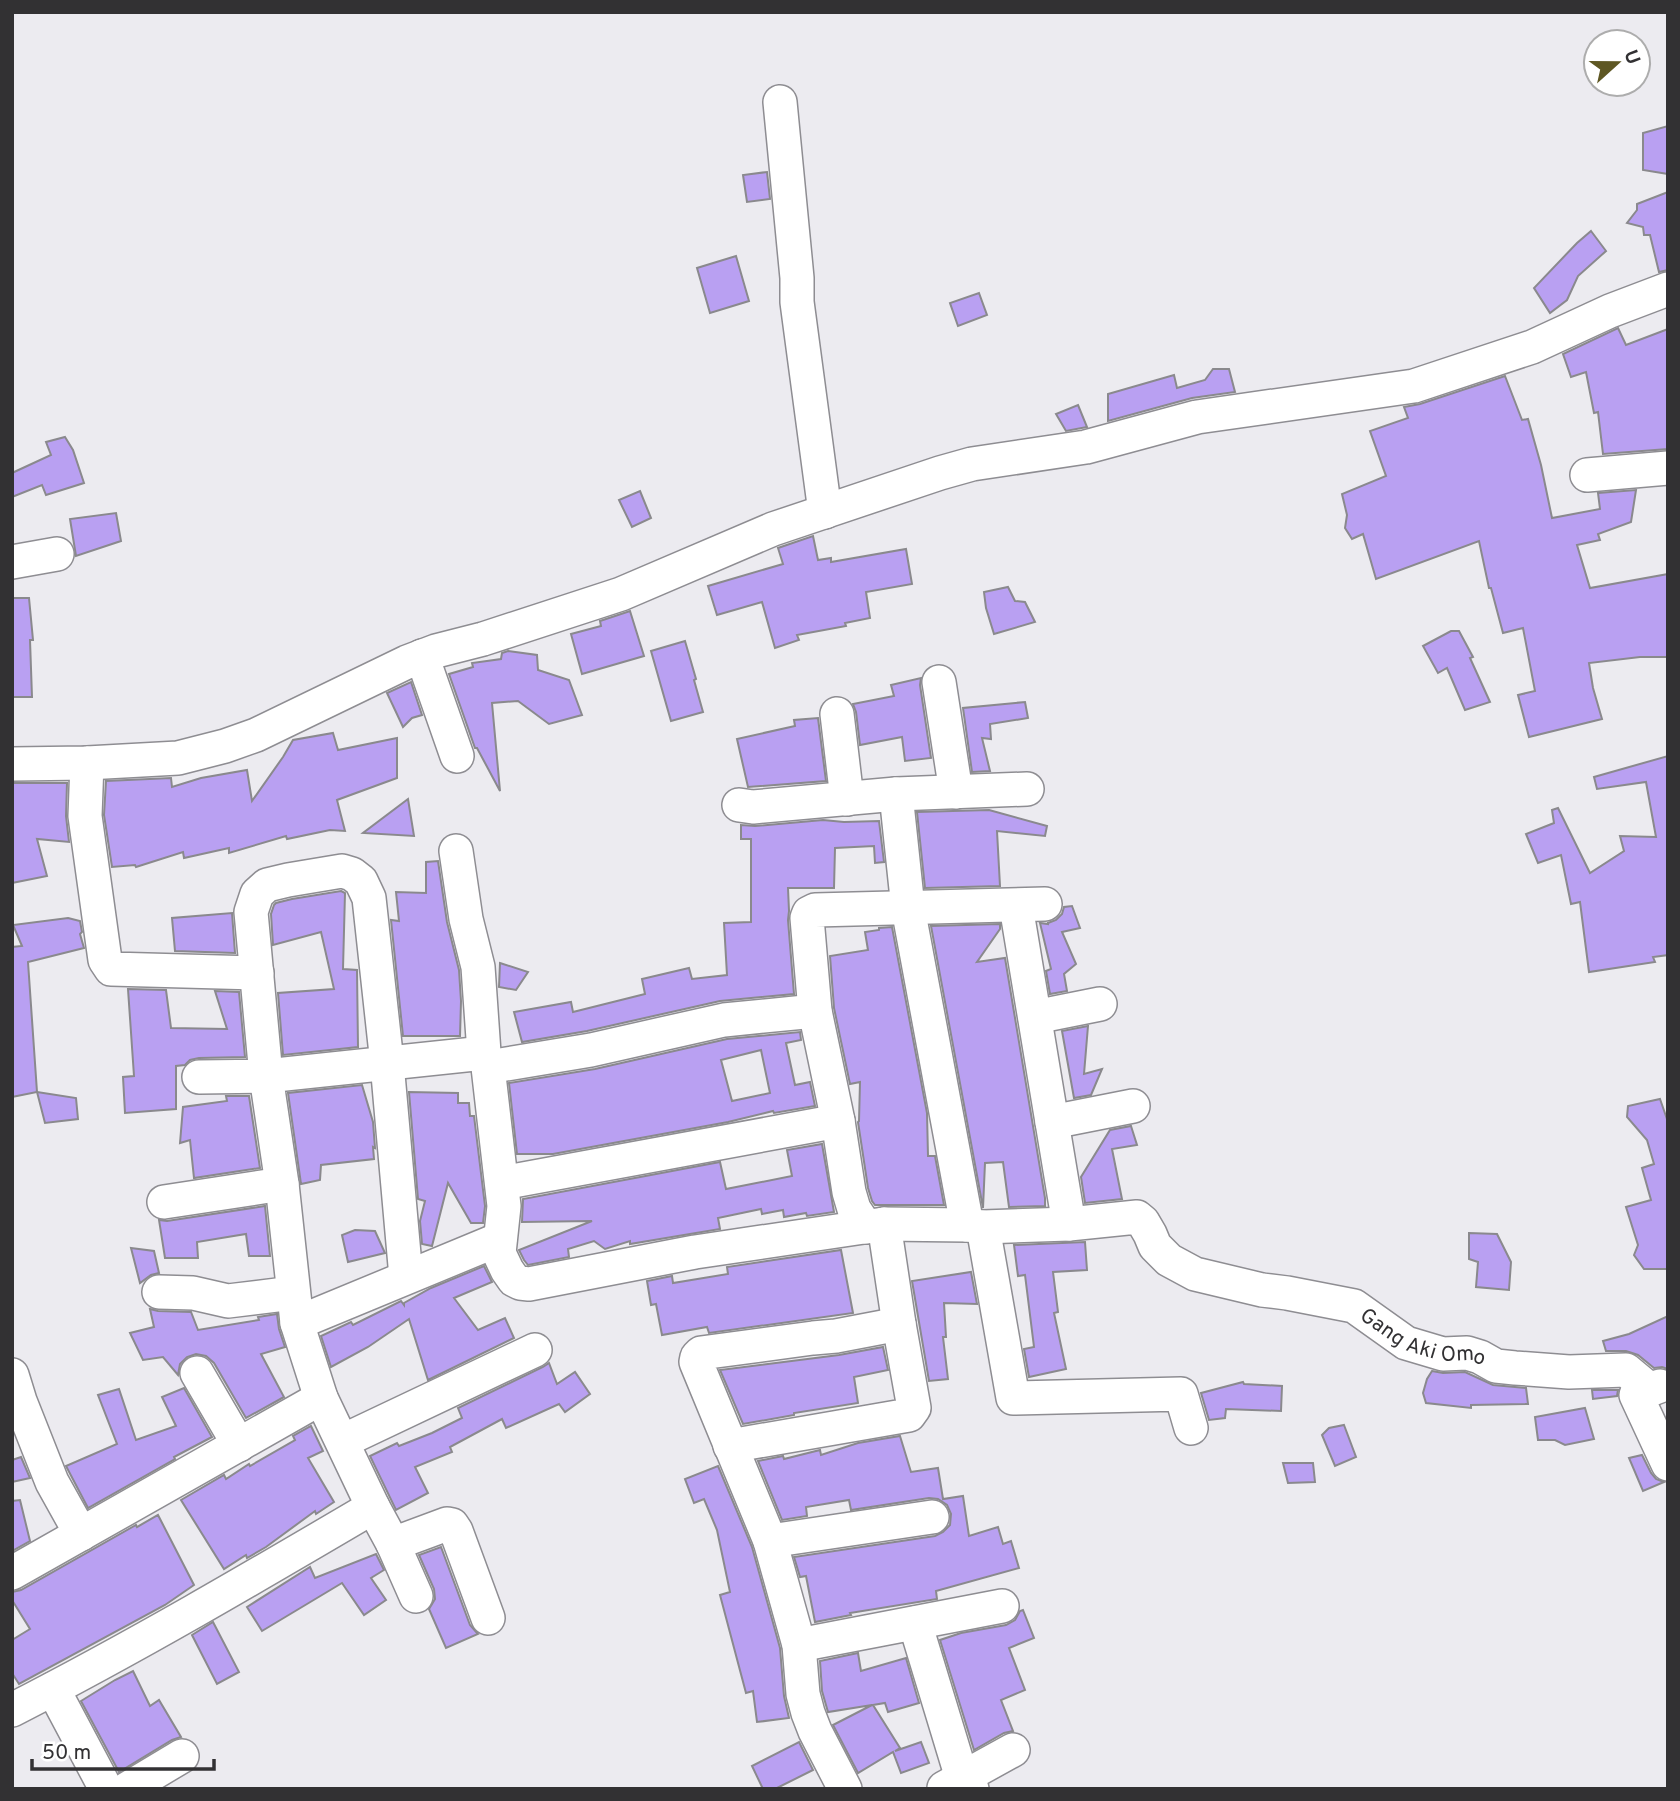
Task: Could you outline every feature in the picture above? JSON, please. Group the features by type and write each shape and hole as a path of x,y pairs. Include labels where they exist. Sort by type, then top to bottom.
{"street":[{"path":"780,102 797,302 825,512"},
{"path":"12,764 178,758 241,741 422,656 621,594 773,529 940,473 972,464 1086,447 1197,417 1413,386 1532,347 1610,310 1668,289"},
{"path":"1587,475 1668,468"},
{"path":"12,562 57,554"},
{"path":"422,656 457,756"},
{"path":"939,682 956,792"},
{"path":"837,714 847,799"},
{"path":"88,763 85,816 104,960 111,969 257,973"},
{"path":"739,804 753,807 896,794 1027,789"},
{"path":"896,794 908,908 1013,1398 1181,1394 1191,1428"},
{"path":"456,851 466,919 478,967 486,1060 502,1183 504,1206 499,1252 514,1280 529,1284 695,1252 875,1225 1069,1224 1035,1017 1030,905 809,912 807,918 815,1011 838,1121 849,1192 854,1209 875,1225 899,1324 914,1408 909,1415 730,1446"},
{"path":"406,1277 369,898 361,881 342,871 267,885 257,894 251,912 266,1076 282,1184 295,1308 321,1398 416,1596"},
{"path":"1035,1017 1100,1004"},
{"path":"199,1077 266,1076 387,1063 486,1060 592,1049 724,1020 815,1011"},
{"path":"1052,1122 1133,1106"},
{"path":"502,1183 838,1121"},
{"path":"164,1202 282,1184"},
{"name":"Gang Aki Omo","path":"1069,1224 1138,1217 1156,1246 1169,1260 1195,1274 1262,1290 1354,1306 1406,1343 1443,1354 1467,1353 1496,1366 1569,1373 1626,1370 1651,1389"},
{"path":"159,1292 193,1293 228,1301 295,1308 406,1277 500,1239"},
{"path":"845,1789 808,1713 803,1694 799,1645 770,1541 696,1362 701,1353 836,1336 899,1324"},
{"path":"343,1441 535,1350"},
{"path":"197,1373 239,1446"},
{"path":"12,1375 52,1482 82,1534"},
{"path":"1651,1389 1668,1464"},
{"path":"12,1573 321,1398"},
{"path":"12,1710 209,1603 373,1507"},
{"path":"770,1541 932,1517"},
{"path":"393,1544 447,1524 452,1525 488,1618"},
{"path":"799,1645 1002,1605"},
{"path":"915,1623 959,1785 1013,1750"},
{"path":"54,1689 106,1789"},
{"path":"127,1789 182,1756"}],"building":[{"path":"1668,126 1668,174 1643,170 1643,133"},
{"path":"767,172 770,199 747,202 743,175"},
{"path":"1668,192 1668,270 1659,272 1650,235 1644,235 1643,227 1627,223 1637,210 1637,204"},
{"path":"1591,231 1606,251 1578,276 1567,300 1550,313 1534,288"},
{"path":"736,256 749,301 710,313 697,268"},
{"path":"979,293 987,315 958,326 950,303"},
{"path":"1618,328 1626,345 1668,329 1668,449 1603,454 1598,412 1594,413 1586,372 1571,377 1563,354"},
{"path":"1213,369 1229,369 1235,392 1192,398 1108,421 1108,394 1174,375 1177,388 1205,380"},
{"path":"1505,376 1522,420 1528,419 1552,518 1600,509 1598,493 1636,490 1631,522 1598,534 1600,540 1577,545 1590,588 1668,574 1668,657 1640,657 1589,663 1602,719 1529,737 1518,695 1535,691 1523,628 1503,633 1489,588 1479,541 1376,579 1363,534 1352,539 1345,528 1347,515 1342,494 1386,476 1370,431 1408,418 1404,407"},
{"path":"1078,405 1087,427 1066,431 1056,414"},
{"path":"65,437 73,450 84,483 46,495 42,485 12,497 12,473 51,455 46,442"},
{"path":"640,491 651,518 632,527 619,500"},
{"path":"116,513 121,541 76,556 70,519"},
{"path":"813,536 818,560 831,558 831,562 906,549 912,584 866,592 870,618 845,623 846,626 797,635 799,640 775,648 762,602 717,615 708,586 783,564 778,548"},
{"path":"1008,587 1015,601 1025,602 1035,622 994,634 984,592"},
{"path":"12,598 29,598 33,640 30,640 32,697 12,697"},
{"path":"630,611 644,656 582,674 571,634 601,626 600,621"},
{"path":"1451,631 1459,631 1473,657 1470,658 1490,702 1465,710 1447,668 1438,673 1423,646"},
{"path":"685,641 703,712 671,721 651,651"},
{"path":"508,651 537,655 538,670 569,680 582,715 549,724 518,701 492,703 500,791 475,748 449,674 473,667 472,663 501,659 502,653"},
{"path":"921,678 931,758 905,761 902,737 860,745 853,704 894,696 891,685"},
{"path":"411,682 422,715 412,718 403,727 387,693"},
{"path":"1025,702 1028,718 990,724 991,739 982,738 990,771 972,772 963,708"},
{"path":"818,718 826,781 748,787 737,739 795,726 794,720"},
{"path":"333,733 338,750 397,738 397,778 337,800 345,831 330,830 287,839 286,836 229,853 229,848 184,858 183,852 136,867 112,867 104,815 106,781 171,778 172,787 201,778 247,770 252,801 293,740"},
{"path":"1668,756 1668,955 1653,957 1655,962 1589,972 1580,902 1571,904 1561,855 1538,863 1526,834 1554,823 1552,810 1558,808 1590,873 1624,851 1620,836 1656,837 1646,782 1597,789 1594,777"},
{"path":"12,783 67,783 66,816 69,842 37,839 47,876 12,883"},
{"path":"408,799 414,836 363,833"},
{"path":"989,810 1047,826 1045,836 997,831 1000,886 925,888 917,812"},
{"path":"823,820 879,821 884,862 875,863 874,846 835,848 834,888 788,888 794,994 720,1001 587,1031 522,1042 514,1012 571,1002 573,1012 645,994 642,979 689,968 692,979 727,975 724,923 751,922 751,839 741,839 741,825"},
{"path":"438,861 447,922 459,970 460,1036 403,1036 391,920 399,921 396,892 426,893 426,862"},
{"path":"341,891 345,893 343,969 357,970 358,1047 283,1055 278,993 334,989 321,932 273,945 271,914 274,905 292,899"},
{"path":"1072,906 1080,928 1062,932 1076,964 1064,974 1067,991 1050,994 1046,971 1051,969 1040,923 1048,924 1056,920 1064,907"},
{"path":"232,913 235,953 175,951 172,918"},
{"path":"68,918 80,921 84,948 28,962 37,1092 12,1097 12,947 22,946 13,925"},
{"path":"1000,924 1000,929 977,962 1005,958 1045,1206 1009,1207 1003,1162 985,1163 983,1208 931,926"},
{"path":"892,927 927,1113 928,1156 935,1156 944,1205 875,1205 872,1201 858,1122 860,1082 850,1084 834,1008 830,956 868,950 865,932"},
{"path":"500,963 528,972 516,990 499,987"},
{"path":"128,989 166,990 171,1028 227,1029 215,991 239,992 245,1057 199,1058 176,1066 176,1109 125,1113 123,1077 134,1076"},
{"path":"1088,1026 1084,1074 1102,1069 1091,1095 1074,1098 1062,1031"},
{"path":"800,1032 801,1040 786,1043 795,1085 810,1082 815,1106 774,1113 773,1111 728,1122 553,1154 517,1154 509,1083 595,1069 727,1039","holes":["761,1050 770,1093 732,1101 721,1060"]},
{"path":"362,1085 373,1122 374,1159 321,1165 320,1180 301,1184 288,1093"},
{"path":"37,1092 76,1098 78,1119 45,1123"},
{"path":"409,1092 458,1093 458,1103 469,1103 470,1116 474,1116 485,1206 483,1223 471,1223 448,1183 432,1246 422,1244 420,1221 425,1201 418,1199"},
{"path":"226,1096 249,1096 260,1168 194,1178 190,1140 180,1143 183,1107 227,1101"},
{"path":"1660,1099 1668,1122 1668,1269 1644,1269 1634,1255 1638,1245 1626,1207 1651,1200 1642,1168 1654,1164 1647,1140 1627,1117 1628,1106"},
{"path":"1131,1126 1137,1145 1112,1149 1122,1199 1085,1203 1081,1177 1110,1130"},
{"path":"822,1144 834,1212 784,1217 783,1210 762,1214 761,1209 718,1218 720,1229 630,1244 630,1241 605,1249 594,1241 568,1249 569,1257 528,1265 519,1250 592,1221 522,1222 523,1199 720,1162 726,1189 792,1176 787,1150"},
{"path":"265,1206 270,1256 249,1256 246,1234 197,1242 198,1258 165,1258 159,1220"},
{"path":"355,1230 375,1231 385,1253 348,1262 342,1235"},
{"path":"1469,1233 1497,1234 1511,1262 1509,1290 1476,1287 1478,1262 1469,1259"},
{"path":"1085,1242 1087,1270 1053,1272 1058,1312 1054,1313 1066,1369 1029,1377 1024,1349 1034,1347 1025,1275 1018,1276 1014,1245"},
{"path":"131,1248 154,1251 159,1273 140,1283"},
{"path":"841,1250 853,1313 709,1333 707,1327 662,1335 656,1304 651,1305 647,1281 672,1276 673,1283 728,1274 727,1267"},
{"path":"484,1266 492,1282 454,1298 478,1330 505,1318 514,1338 428,1380 409,1319 368,1347 331,1367 321,1336 351,1322 353,1325 401,1301 404,1305 431,1288"},
{"path":"971,1272 977,1304 944,1303 946,1337 943,1337 948,1379 929,1381 912,1281"},
{"path":"150,1309 191,1312 198,1330 259,1320 258,1317 277,1314 285,1347 261,1354 284,1397 246,1418 214,1363 206,1356 196,1354 187,1357 180,1364 178,1375 163,1357 143,1360 130,1333 154,1327"},
{"path":"1668,1316 1668,1369 1654,1368 1638,1355 1626,1351 1606,1351 1603,1341 1629,1334"},
{"path":"883,1347 888,1370 854,1377 858,1403 743,1424 720,1370 839,1355"},
{"path":"549,1363 557,1384 575,1372 590,1394 565,1412 559,1404 506,1428 502,1419 450,1447 452,1452 415,1467 428,1493 396,1510 370,1456 397,1443 399,1446 432,1433 462,1418 458,1408"},
{"path":"1432,1371 1465,1372 1493,1385 1526,1388 1528,1404 1471,1405 1471,1408 1426,1403 1423,1393"},
{"path":"1243,1382 1282,1386 1281,1411 1226,1409 1225,1418 1209,1420 1201,1393"},
{"path":"184,1388 212,1437 88,1508 66,1466 117,1444 98,1395 119,1389 136,1440 176,1426 162,1397"},
{"path":"1592,1390 1618,1390 1617,1396 1593,1399"},
{"path":"1585,1408 1594,1439 1565,1445 1555,1440 1538,1440 1535,1417"},
{"path":"1344,1425 1356,1457 1335,1466 1322,1435 1329,1428"},
{"path":"311,1426 323,1451 308,1458 334,1502 316,1514 315,1511 266,1547 247,1558 246,1555 224,1569 181,1500 224,1475 226,1479 249,1464 250,1466 295,1440 293,1436"},
{"path":"900,1436 911,1472 938,1468 943,1499 963,1496 969,1536 998,1527 1003,1544 1011,1541 1019,1568 936,1591 937,1599 850,1613 851,1615 815,1622 806,1576 800,1577 794,1557 935,1536 950,1525 951,1514 947,1505 938,1499 929,1498 851,1510 849,1500 806,1507 807,1516 782,1520 758,1461 783,1456 784,1459 820,1450 821,1455 858,1443"},
{"path":"1642,1455 1651,1473 1664,1482 1643,1491 1629,1458"},
{"path":"21,1457 30,1478 12,1482 12,1460"},
{"path":"1283,1463 1313,1463 1315,1482 1288,1483"},
{"path":"718,1466 752,1547 780,1648 784,1696 789,1718 757,1722 753,1691 746,1693 720,1595 730,1592 717,1530 704,1499 694,1503 685,1479"},
{"path":"20,1500 30,1541 12,1551 12,1501"},
{"path":"158,1515 194,1585 165,1605 19,1684 12,1673 12,1640 30,1629 12,1600 12,1592 21,1590"},
{"path":"441,1547 470,1625 478,1634 446,1648 429,1609 435,1599 434,1589 419,1555"},
{"path":"376,1554 384,1570 371,1578 386,1600 364,1615 342,1583 262,1631 247,1607 310,1567 315,1578"},
{"path":"1023,1610 1034,1638 1009,1648 1025,1690 1001,1700 1013,1731 1004,1733 974,1750 940,1640 961,1633 1006,1625 1015,1620"},
{"path":"213,1622 239,1672 217,1684 192,1635"},
{"path":"858,1653 861,1671 906,1658 919,1703 888,1712 885,1703 873,1705 900,1748 895,1751 921,1742 929,1763 901,1773 893,1752 858,1773 833,1725 872,1705 828,1712 822,1691 820,1661"},
{"path":"133,1671 150,1706 159,1700 181,1737 119,1772 81,1701"},
{"path":"799,1742 813,1770 775,1789 763,1789 752,1766"}]}
